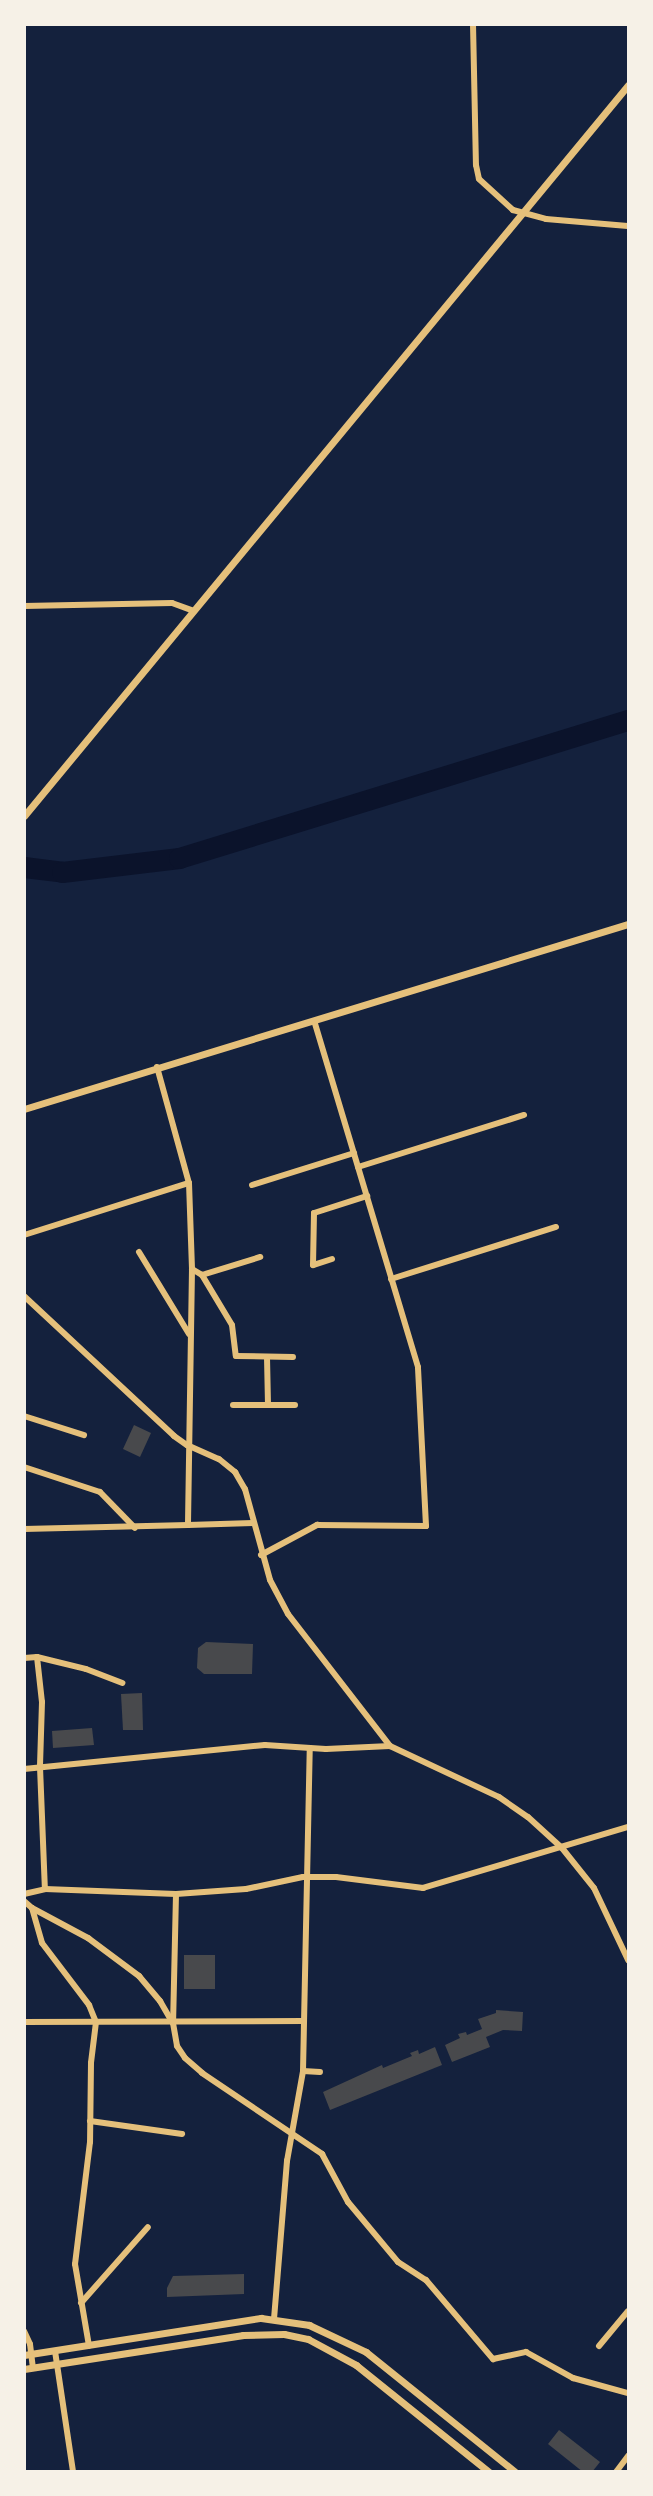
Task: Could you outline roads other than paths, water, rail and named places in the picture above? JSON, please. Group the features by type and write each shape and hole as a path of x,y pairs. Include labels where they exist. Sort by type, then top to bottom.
{"street":[{"path":"473,24 476,165 479,179 513,210 524,214 628,226"},
{"path":"24,816 628,85"},
{"path":"24,606 172,603 194,611"},
{"path":"24,1109 628,924"},
{"path":"261,1555 317,1525 426,1526 418,1367 314,1021"},
{"path":"157,1067 189,1183 192,1269 187,1445 188,1525"},
{"path":"358,1167 524,1115"},
{"path":"251,1185 354,1153"},
{"path":"24,1235 189,1183"},
{"path":"332,1259 313,1265 314,1213 367,1196"},
{"path":"391,1279 556,1227"},
{"path":"139,1252 190,1337"},
{"path":"202,1275 261,1257"},
{"path":"192,1269 202,1275 232,1325 236,1356 293,1357"},
{"path":"24,1296 187,1445 219,1459 235,1472 245,1489 261,1555 288,1614 390,1746"},
{"path":"267,1357 268,1405"},
{"path":"233,1405 295,1405"},
{"path":"24,1416 84,1435"},
{"path":"24,1467 100,1492 135,1528"},
{"path":"24,1529 253,1523"},
{"path":"24,1658 37,1657 86,1669 122,1683"},
{"path":"37,1657 43,1723 40,1767 45,1889"},
{"path":"24,1769 265,1745 310,1748 390,1746 499,1797 528,1817 562,1848 594,1888 628,1960"},
{"path":"274,2319 288,2161 303,2071 310,1748"},
{"path":"24,1894 45,1889 176,1894 246,1889 307,1877 336,1877 423,1888 628,1827"},
{"path":"176,1894 173,2023 177,2046 185,2058 202,2073 322,2154 348,2202 398,2262 426,2280 493,2359 526,2352 573,2378 628,2393"},
{"path":"24,1901 32,1908 89,1938 139,1976 160,2001 173,2023"},
{"path":"32,1908 43,1943 89,2005 96,2022 90,2121 75,2264 89,2346"},
{"path":"24,2022 303,2021"},
{"path":"303,2071 320,2072"},
{"path":"90,2121 182,2134"},
{"path":"82,2303 148,2227"},
{"path":"599,2346 628,2311"},
{"path":"28,2355 240,2320 274,2319 309,2326 366,2353 515,2472"},
{"path":"24,2332 29,2369 263,2333 308,2339 356,2365 489,2472"},
{"path":"55,2351 74,2472"},
{"path":"616,2472 628,2456"}],"waterway":[{"path":"24,867 62,872 179,858 628,720"}]}
